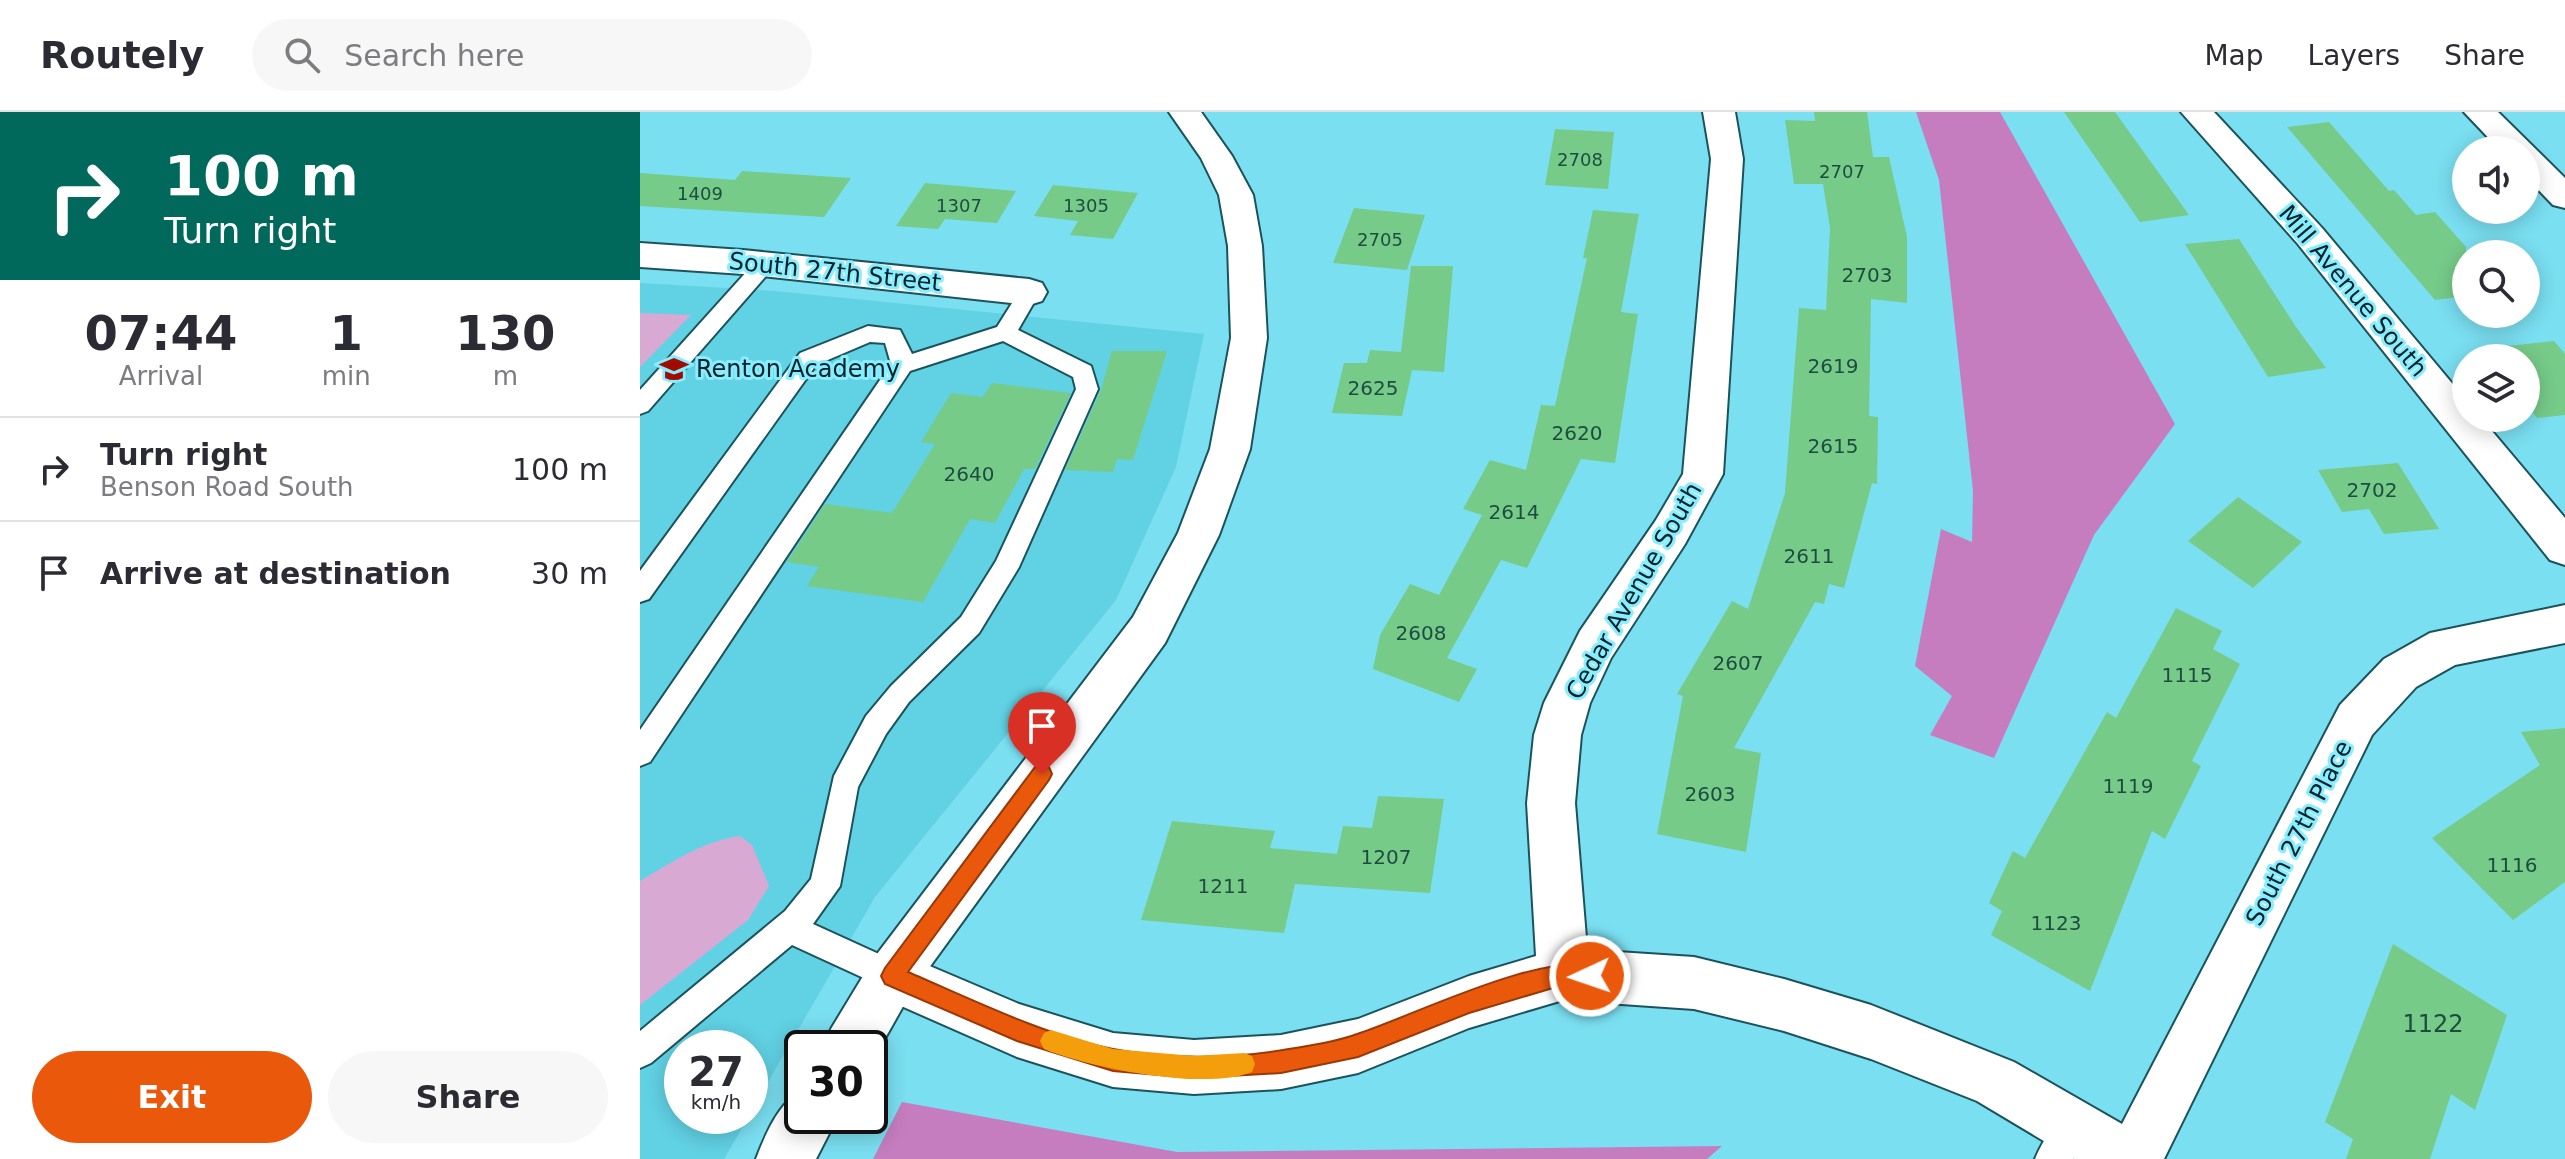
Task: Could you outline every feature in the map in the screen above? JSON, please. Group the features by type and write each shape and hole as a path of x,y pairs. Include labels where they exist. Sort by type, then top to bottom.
{"street":[{"path":"860,1030 892,976 1149,630 1198,535 1230,449 1249,338 1245,246 1236,195 1216,156 1185,112"},
{"name":"Cedar Avenue South","path":"1563,974 1552,767 1567,703 1596,644 1665,544 1703,474 1727,159 1719,112"},
{"name":"Mill Avenue South","path":"2197,112 2310,236 2565,548"},
{"path":"2480,112 2504,136"},
{"path":"2540,172 2565,197"},
{"name":"South 27th Street","path":"640,255 765,264 1029,292"},
{"name":"South 27th Place","path":"2134,1159 2356,720 2400,673 2446,647 2565,624"},
{"path":"892,976 1017,1030 1113,1060 1194,1067 1281,1062 1358,1046 1469,1002 1563,974 1694,983 1784,1005 1871,1032 1995,1081 2064,1143 2127,1159"},
{"path":"784,1159 799,1134"}],"lane":[{"path":"640,405 765,264"},
{"path":"640,753 902,365 1005,333 1029,292"},
{"path":"640,1052 796,922 825,886 844,785 869,737 900,694 970,625 1006,567 1087,389 1083,372 1005,333"},
{"path":"640,591 808,359 868,334 892,336 900,348 902,365"},
{"path":"796,922 804,937 892,976"}],"shaded area":[{"path":"1916,112 2000,112 2175,424 2094,535 1994,758 1930,735 1952,696 1915,666 1941,529 1972,542 1973,491 1939,180"},
{"path":"640,283 775,291 1204,334 1176,467 1116,600 875,897 798,1030 784,1030 784,1054 768,1082 768,1030 664,1030 664,1134 739,1134 724,1159 640,1159"},
{"path":"640,313 691,315 640,367"},
{"path":"740,836 752,845 769,886 748,920 640,1005 640,881 701,847"},
{"path":"902,1102 1177,1152 1722,1146 1707,1159 873,1159"}],"building":[{"path":"1814,112 1867,112 1873,157 1889,157 1907,237 1907,303 1871,299 1869,416 1878,417 1877,484 1872,483 1844,588 1829,584 1824,604 1815,602 1734,748 1761,753 1746,852 1657,834 1683,696 1677,694 1732,601 1748,609 1785,493 1799,308 1826,310 1830,228 1823,184 1794,184 1785,120 1815,121"},
{"path":"2064,112 2115,112 2189,215 2140,222"},
{"path":"2329,122 2389,191 2394,190 2416,215 2435,212 2460,240 2452,240 2452,298 2435,300 2287,127"},
{"path":"1555,129 1614,132 1608,189 1545,185"},
{"path":"742,171 851,178 824,217 640,206 640,173 735,180"},
{"path":"925,183 1016,191 997,223 945,219 938,229 896,226"},
{"path":"1053,185 1138,193 1113,239 1070,235 1078,221 1034,216"},
{"path":"1354,208 1425,215 1407,270 1333,263"},
{"path":"1593,210 1639,214 1621,312 1638,314 1615,463 1581,459 1527,568 1501,560 1447,658 1477,669 1459,702 1373,669 1380,635 1410,584 1439,595 1482,515 1463,509 1490,460 1526,470 1541,405 1555,406 1587,258 1583,258"},
{"path":"2239,239 2326,368 2268,377 2185,244"},
{"path":"1411,266 1453,266 1444,372 1412,370 1402,416 1332,413 1344,363 1367,363 1370,350 1401,352"},
{"path":"2554,341 2565,354 2565,415 2540,418 2540,344 2526,344"},
{"path":"1112,351 1167,351 1133,460 1117,459 1113,472 1065,470 1101,390"},
{"path":"992,383 1071,393 1035,469 1024,469 995,523 970,519 923,602 807,586 819,567 787,562 825,504 892,513 935,444 921,442 951,393 983,397"},
{"path":"2398,463 2439,529 2384,534 2369,509 2342,512 2318,470"},
{"path":"2238,497 2302,542 2253,588 2188,541"},
{"path":"2176,608 2222,631 2213,649 2240,664 2192,761 2201,766 2165,839 2152,831 2090,991 1991,935 2002,911 1989,903 2013,851 2025,858 2107,712 2116,718"},
{"path":"2565,728 2565,882 2513,920 2432,838 2540,765 2521,732"},
{"path":"1378,796 1444,799 1430,893 1295,884 1284,933 1141,920 1172,821 1275,831 1270,848 1337,854 1343,826 1372,828"},
{"path":"2393,944 2507,1015 2475,1110 2451,1094 2430,1159 2346,1159 2353,1139 2325,1122"}],"slow traffic":[{"path":"1051,1041 1113,1060 1194,1067 1244,1064"}],"place":[{"name":"Renton Academy","path":"674,369"}],"route":[{"path":"1042,774 892,976 1017,1030 1113,1060 1194,1067 1281,1062 1358,1046 1469,1002 1563,974 1590,976"}]}
